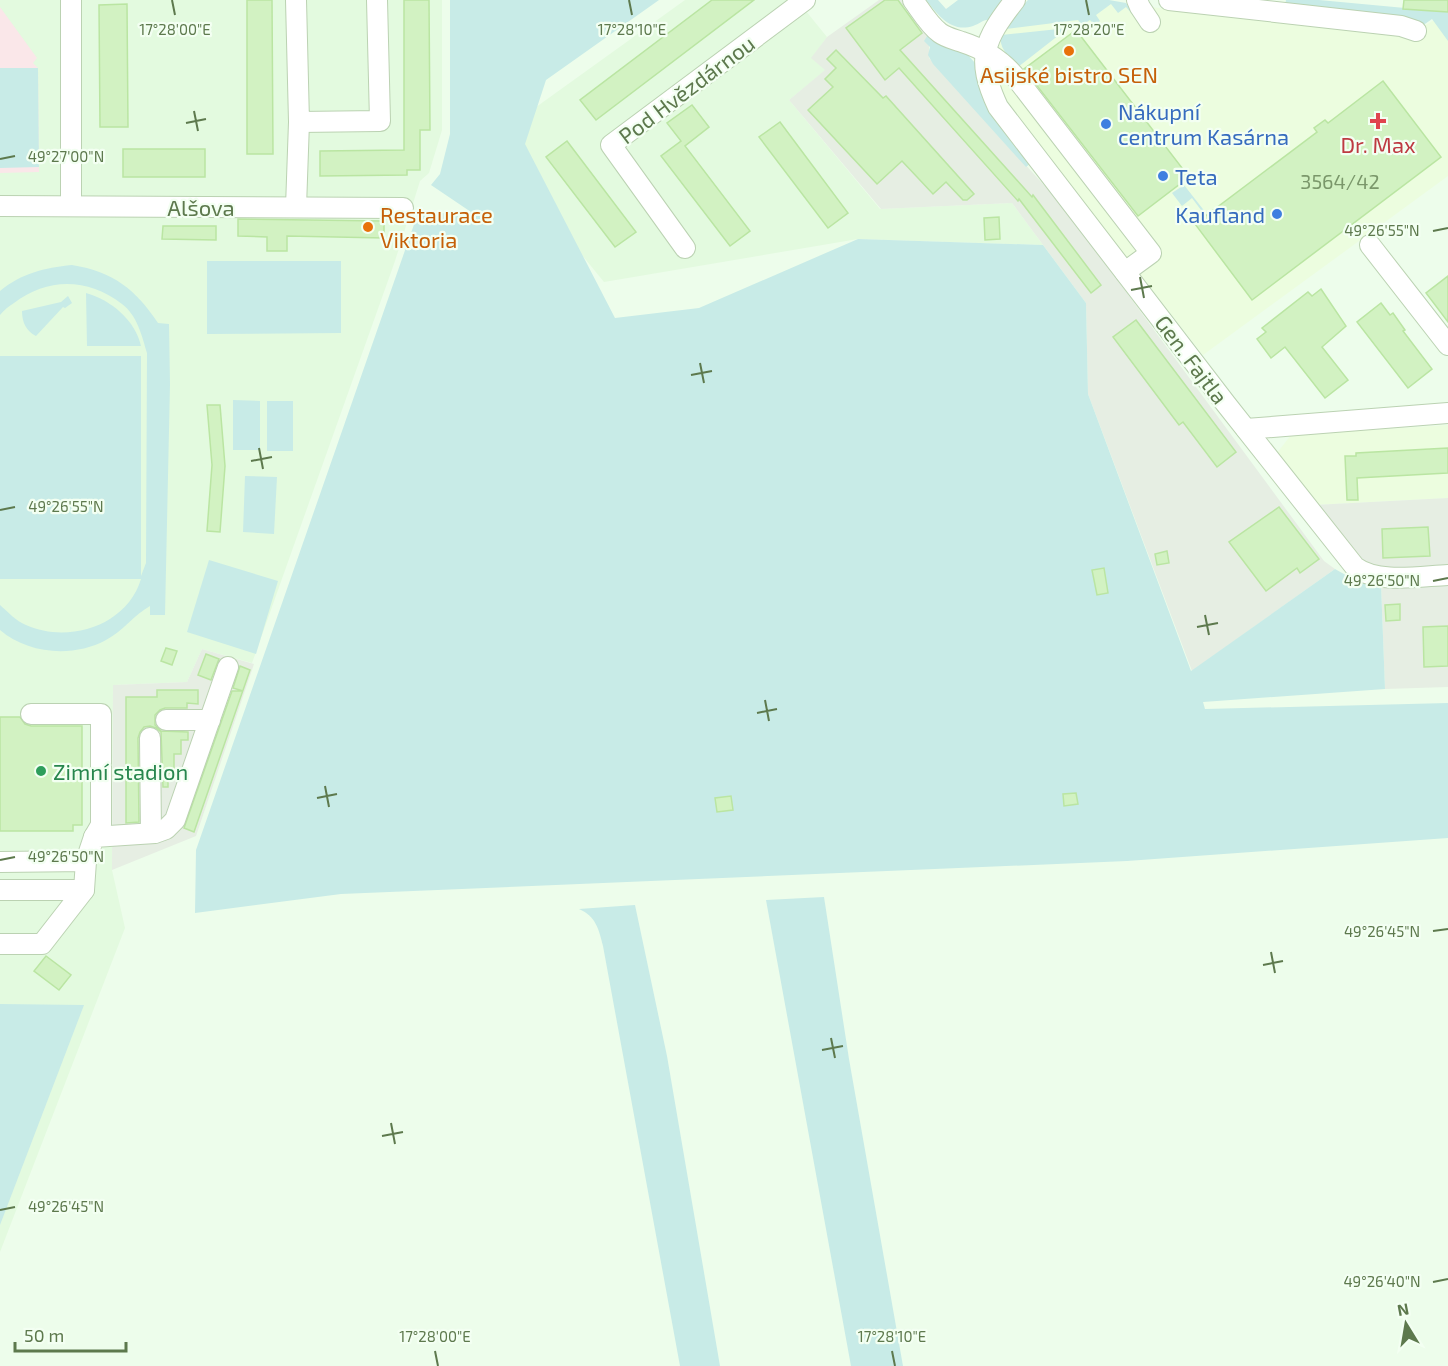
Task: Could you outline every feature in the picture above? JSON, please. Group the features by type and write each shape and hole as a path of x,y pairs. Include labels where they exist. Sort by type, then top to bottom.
{"street":[{"path":"71,0 71,206"},
{"path":"296,0 299,122 296,207"},
{"path":"299,122 380,122 377,0"},
{"name":"Pod Hvězdárnou","path":"685,248 611,145 805,0"},
{"path":"913,0 930,24 942,35 986,52 1014,74 1151,253 1125,272"},
{"name":"Gen. Fajtla","path":"1015,0 991,33 986,52 991,92 998,107 1349,560 1362,572 1383,577 1448,575"},
{"path":"1137,0 1150,22"},
{"path":"1183,4 1294,21 1351,26 1401,26 1416,31"},
{"name":"Alšova","path":"0,206 403,208"},
{"path":"1370,245 1448,345"},
{"path":"1246,429 1448,413"},
{"path":"94,837 151,833 166,829 175,820 228,667"},
{"path":"0,944 42,944 84,890 86,861 94,837 101,825 101,714 31,714"},
{"path":"166,720 210,720"},
{"path":"150,738 151,833"},
{"path":"0,862 86,861"},
{"path":"0,890 84,890"}],"shaded area":[{"path":"0,0 442,0 442,130 429,173 420,181 395,261 252,663 202,649 187,682 113,685 112,870 125,928 0,1252"},
{"path":"450,0 659,0 546,80 525,144 615,318 699,308 858,239 1043,245 1086,303 1088,394 1191,671 1335,569 1358,582 1381,584 1385,689 1203,702 1205,709 1448,703 1448,838 1127,861 341,894 195,913 196,850 418,213 467,215 471,212 431,185 440,174 450,134"},
{"path":"685,0 797,0 827,37 812,58 826,70 789,100 880,209 1012,203 1043,245 858,239 604,282 489,141"},
{"path":"879,0 902,0 929,38 929,58 1052,194 1324,561 1335,569 1192,671 1088,394 1086,303 1012,203 881,209 789,100 825,70 811,58 827,37"},
{"path":"926,0 938,0 946,9 958,0 1004,0 990,20 965,28 946,21"},
{"path":"1028,0 1109,0 1126,3 1138,21 1126,7 1118,13 1111,4 1096,15 1100,21 1094,25 1090,20 1082,25 1078,20 1006,29 1017,11"},
{"path":"1031,0 1125,4 1391,35 1416,31 1434,20 1448,38 1448,176 1203,355 1001,97 993,65 998,38"},
{"path":"1286,0 1319,0 1448,12 1448,41 1432,19 1422,26 1285,5"},
{"path":"0,7 37,58 33,63 38,68 39,172 0,173"},
{"path":"1068,28 1018,67 1001,44 1001,35"},
{"path":"929,33 943,45 967,54 975,63 1031,163 1026,167 933,64 928,55 930,47 924,41"},
{"path":"0,68 38,68 39,167 0,168"},
{"path":"1184,185 1206,213 1199,218 1196,214 1201,210 1192,198 1182,206 1172,193"},
{"path":"207,261 341,261 341,333 207,334"},
{"path":"72,265 112,277 141,301 158,323 169,324 170,384 165,615 150,615 150,606 118,632 93,646 51,651 24,644 0,630 0,605 15,619 26,625 42,630 77,631 94,627 123,609 134,595 141,579 0,579 0,356 141,356 141,576 146,563 147,353 132,314 109,295 82,285 68,284 40,289 8,307 0,315 0,291 8,285 34,272"},
{"path":"86,293 121,312 133,328 141,346 87,346"},
{"path":"68,296 72,303 63,307 36,336 27,329 22,311 61,302"},
{"path":"233,400 260,401 260,450 233,450"},
{"path":"267,401 293,401 293,451 267,451"},
{"path":"1448,425 1448,498 1314,505 1277,453 1291,435"},
{"path":"245,476 277,477 274,534 243,532"},
{"path":"1448,498 1448,687 1385,689 1381,584 1314,505"},
{"path":"209,560 278,581 256,654 187,632"},
{"path":"202,649 254,664 196,836 112,870 113,685 187,682"},
{"path":"824,897 849,1059 903,1366 851,1366 766,900"},
{"path":"635,905 667,1056 720,1366 680,1366 603,946 593,920 579,909"},
{"path":"0,1004 84,1005 0,1225"}],"building":[{"path":"247,0 272,0 273,154 247,154"},
{"path":"404,0 429,0 430,130 420,130 420,170 407,170 407,175 320,176 320,151 404,150"},
{"path":"712,0 754,0 596,120 580,100"},
{"path":"885,0 898,0 922,33 900,50 1032,197 1033,195 1101,285 1091,293 1019,199 1018,201 899,68 885,80 846,28"},
{"path":"1404,0 1448,0 1448,12 1403,9"},
{"path":"127,4 128,127 100,127 99,5"},
{"name":"Nákupní centrum Kasárna","path":"1076,30 1189,177 1138,216 1024,69"},
{"path":"836,50 883,98 886,96 974,194 967,200 963,200 946,182 933,194 902,161 877,184 808,110 833,87 825,79 836,68 827,59"},
{"path":"1383,81 1441,157 1252,300 1195,224 1317,132 1314,128 1325,120 1328,123"},
{"path":"692,105 709,127 685,146 750,231 730,246 661,156 681,141 667,123"},
{"path":"780,122 848,213 828,228 759,137"},
{"path":"567,141 636,232 615,247 546,157"},
{"path":"123,149 205,149 205,177 123,177"},
{"path":"999,217 1000,239 985,240 984,218"},
{"path":"238,219 384,221 384,238 287,236 287,251 267,251 267,237 238,236"},
{"path":"163,226 216,226 216,240 162,239"},
{"path":"1448,276 1448,322 1426,293"},
{"path":"1321,289 1346,326 1322,347 1348,380 1325,398 1285,347 1271,358 1257,339 1266,332 1262,328 1308,292 1312,296"},
{"path":"1381,303 1390,315 1393,313 1405,330 1403,331 1432,369 1408,388 1357,322"},
{"path":"1136,320 1236,452 1217,467 1183,422 1179,425 1113,337"},
{"path":"207,405 220,405 225,466 220,532 207,531 212,465"},
{"path":"1448,448 1448,473 1357,478 1358,500 1347,500 1345,456 1356,456 1356,453"},
{"path":"1279,507 1319,559 1300,573 1297,568 1266,591 1229,542"},
{"path":"1428,527 1430,556 1383,558 1382,529"},
{"path":"1167,551 1169,563 1157,565 1155,554"},
{"path":"1104,568 1108,593 1097,595 1092,570"},
{"path":"1400,604 1400,620 1386,621 1385,605"},
{"path":"1448,626 1448,666 1424,667 1423,627"},
{"path":"166,648 177,651 172,665 161,661"},
{"path":"206,654 219,659 211,680 198,675"},
{"path":"240,666 250,670 243,691 233,688"},
{"path":"157,690 198,690 198,704 187,703 187,708 165,708 155,715 155,725 161,731 188,732 188,740 181,740 181,754 174,754 174,773 168,773 168,787 163,787 161,732 150,726 144,727 140,732 138,738 139,822 126,823 126,697 157,697"},
{"path":"232,691 243,691 194,832 184,828"},
{"name":"Zimní stadion","path":"0,717 20,717 25,724 31,726 82,726 82,825 73,825 73,831 0,831"},
{"path":"1076,793 1078,804 1064,806 1063,794"},
{"path":"731,796 733,810 717,812 715,798"},
{"path":"46,956 71,975 59,990 34,971"}],"place":[{"name":"Asijské bistro SEN","path":"1069,51"},
{"name":"Dr. Max","path":"1378,121"},
{"name":"Nákupní centrum Kasárna","path":"1106,124"},
{"name":"Teta","path":"1163,176"},
{"name":"Kaufland","path":"1277,214"},
{"name":"Restaurace Viktoria","path":"368,227"},
{"name":"Zimní stadion","path":"41,771"}]}
